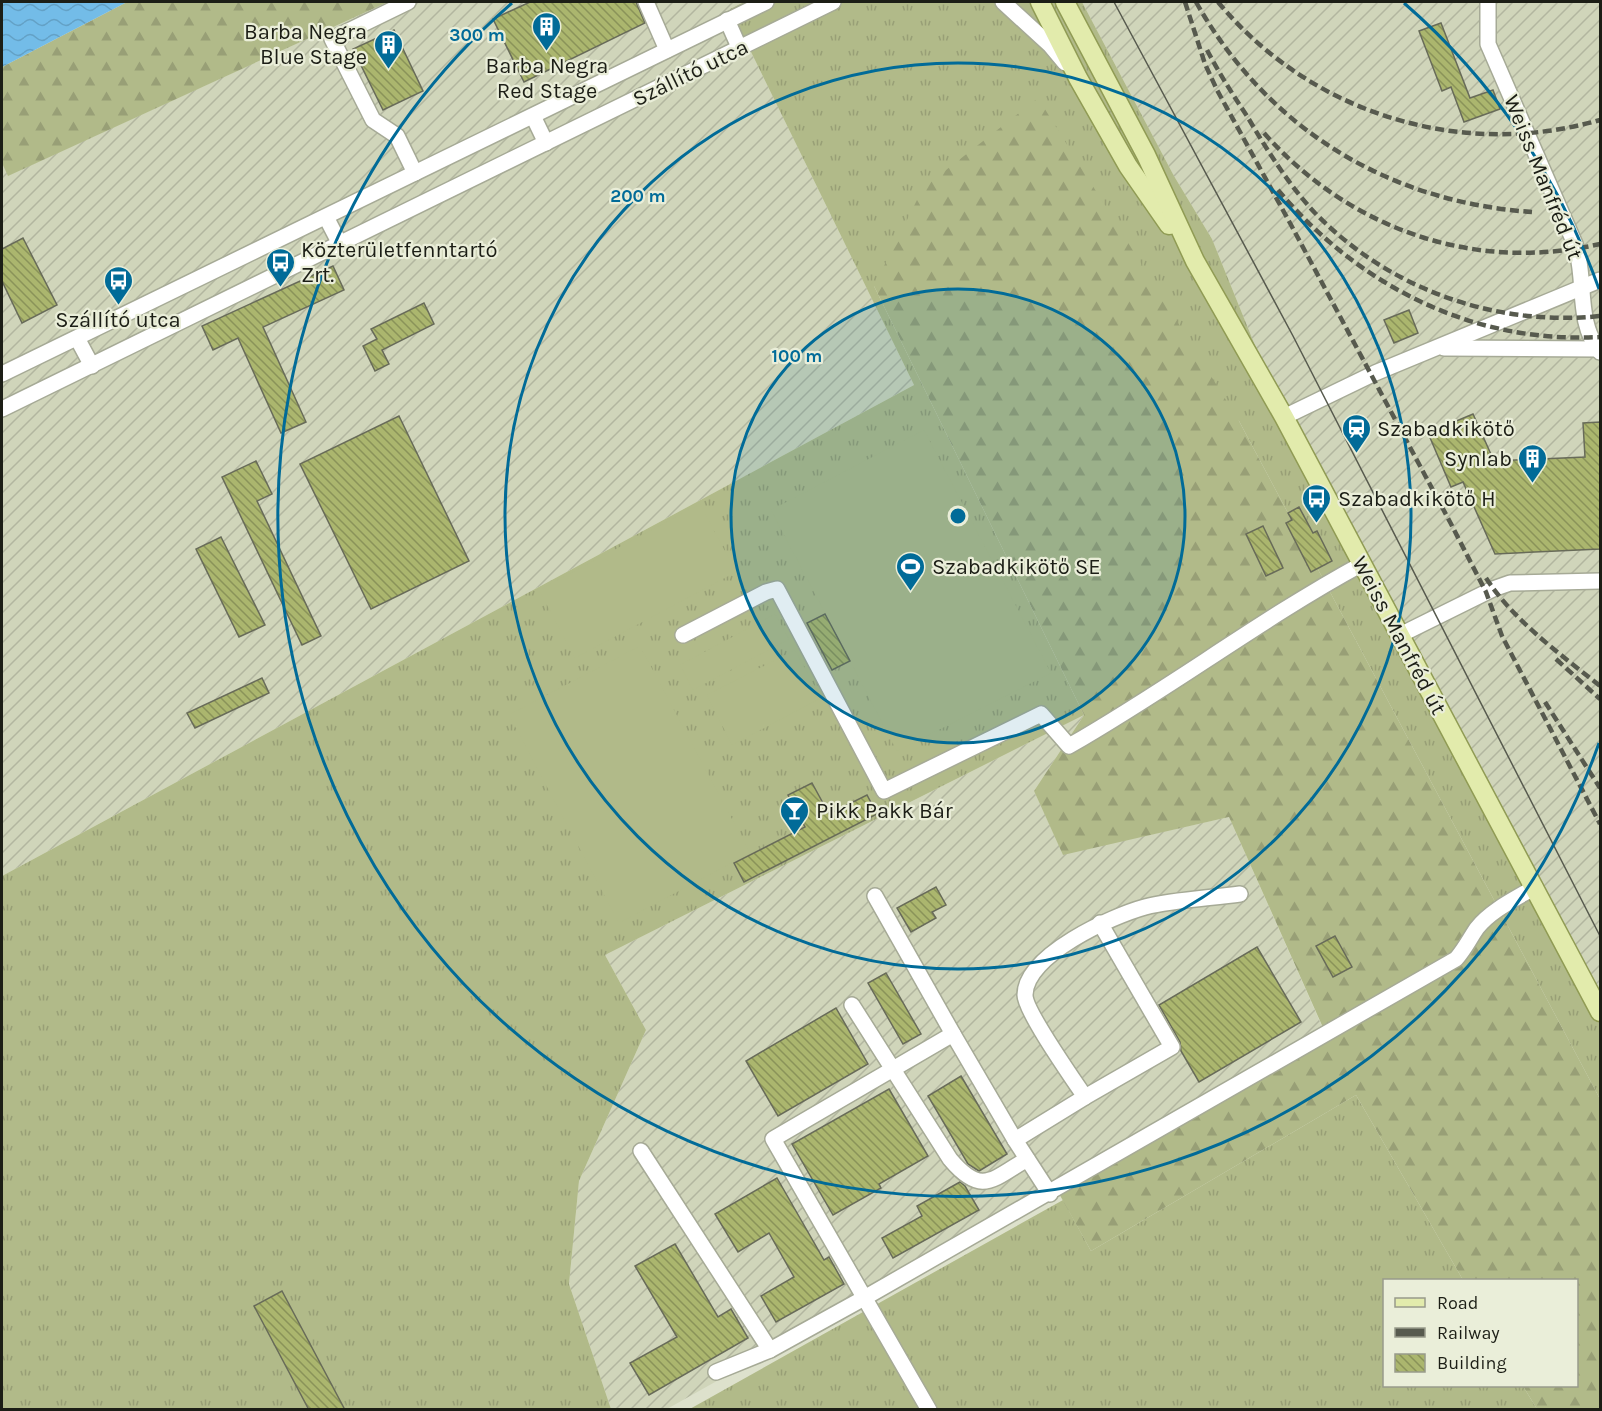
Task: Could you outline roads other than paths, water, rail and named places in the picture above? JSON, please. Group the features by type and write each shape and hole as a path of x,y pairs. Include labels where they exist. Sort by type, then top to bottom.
{"main road":[{"name":"Weiss Manfréd út","path":"1040,2 1078,78 1128,166 1195,261"},
{"name":"Weiss Manfréd út","path":"1065,2 1146,154 1195,261 1284,417 1600,1012"}],"street":[{"path":"408,2 332,39 373,120 397,136 415,173"},
{"path":"646,2 667,50"},
{"name":"Szállító utca","path":"2,374 766,2"},
{"name":"Szállító utca","path":"2,409 833,2"},
{"path":"1003,2 1050,45 1078,78"},
{"name":"Weiss Manfréd út","path":"1488,2 1488,44 1580,257 1584,311 1589,332 1600,350"},
{"path":"727,20 739,47"},
{"path":"532,116 546,143"},
{"path":"327,217 340,244"},
{"path":"1284,417 1430,350 1600,280"},
{"path":"77,338 92,366"},
{"path":"1430,350 1600,350"},
{"path":"683,635 766,592 777,589 885,791 1041,714 1069,746 1121,716 1257,628 1362,564"},
{"path":"1400,635 1493,589 1510,583 1600,581"},
{"path":"716,1372 770,1350 866,1298 1456,959 1466,948 1478,927 1489,917 1535,887"},
{"path":"1084,1097 1032,1014 1025,995 1030,977 1044,959 1100,923 1146,907 1240,894"},
{"path":"875,896 1015,1140 1050,1194"},
{"path":"1015,1140 1084,1097 1172,1047 1100,923"},
{"path":"852,1005 950,1159 963,1174 982,1182 993,1179 1027,1159"},
{"path":"929,1410 773,1139 953,1034"},
{"path":"642,1151 770,1350"}],"water":[{"path":"2,2 127,2 2,67"}],"tram line":[{"path":"1114,2 1293,336 1600,936"}],"railway":[{"path":"1185,2 1205,64 1217,90 1450,522 1486,592 1502,636 1600,824"},
{"path":"1196,2 1225,47 1258,87 1295,121 1336,150 1381,174 1428,193 1479,205 1532,212"},
{"path":"1218,2 1255,41 1297,73 1343,99 1392,118 1443,130 1495,134 1547,131 1600,120"},
{"path":"1207,50 1287,179 1315,213 1344,240 1376,263 1410,282 1446,297 1483,308 1522,315 1561,318 1600,316"},
{"path":"1264,133 1298,167 1335,195 1374,218 1417,235 1461,247 1506,252 1553,251 1600,244"},
{"path":"1278,190 1310,224 1345,254 1382,281 1422,302 1464,319 1508,330 1553,337 1600,337"},
{"path":"1486,578 1497,594 1524,623 1600,686"},
{"path":"1556,659 1600,699"},
{"path":"1545,702 1600,788"}],"place":[{"name":"Barba Negra Red Stage","path":"547,52"},
{"name":"Barba Negra Blue Stage","path":"388,70"},
{"name":"Közterületfenntartó Zrt.","path":"280,288"},
{"name":"Szállító utca","path":"118,306"},
{"name":"Szabadkikötő","path":"1356,454"},
{"name":"Synlab","path":"1533,484"},
{"name":"Szabadkikötő H","path":"1317,524"},
{"name":"Szabadkikötő SE","path":"911,592"},
{"name":"Pikk Pakk Bár","path":"795,836"}]}
